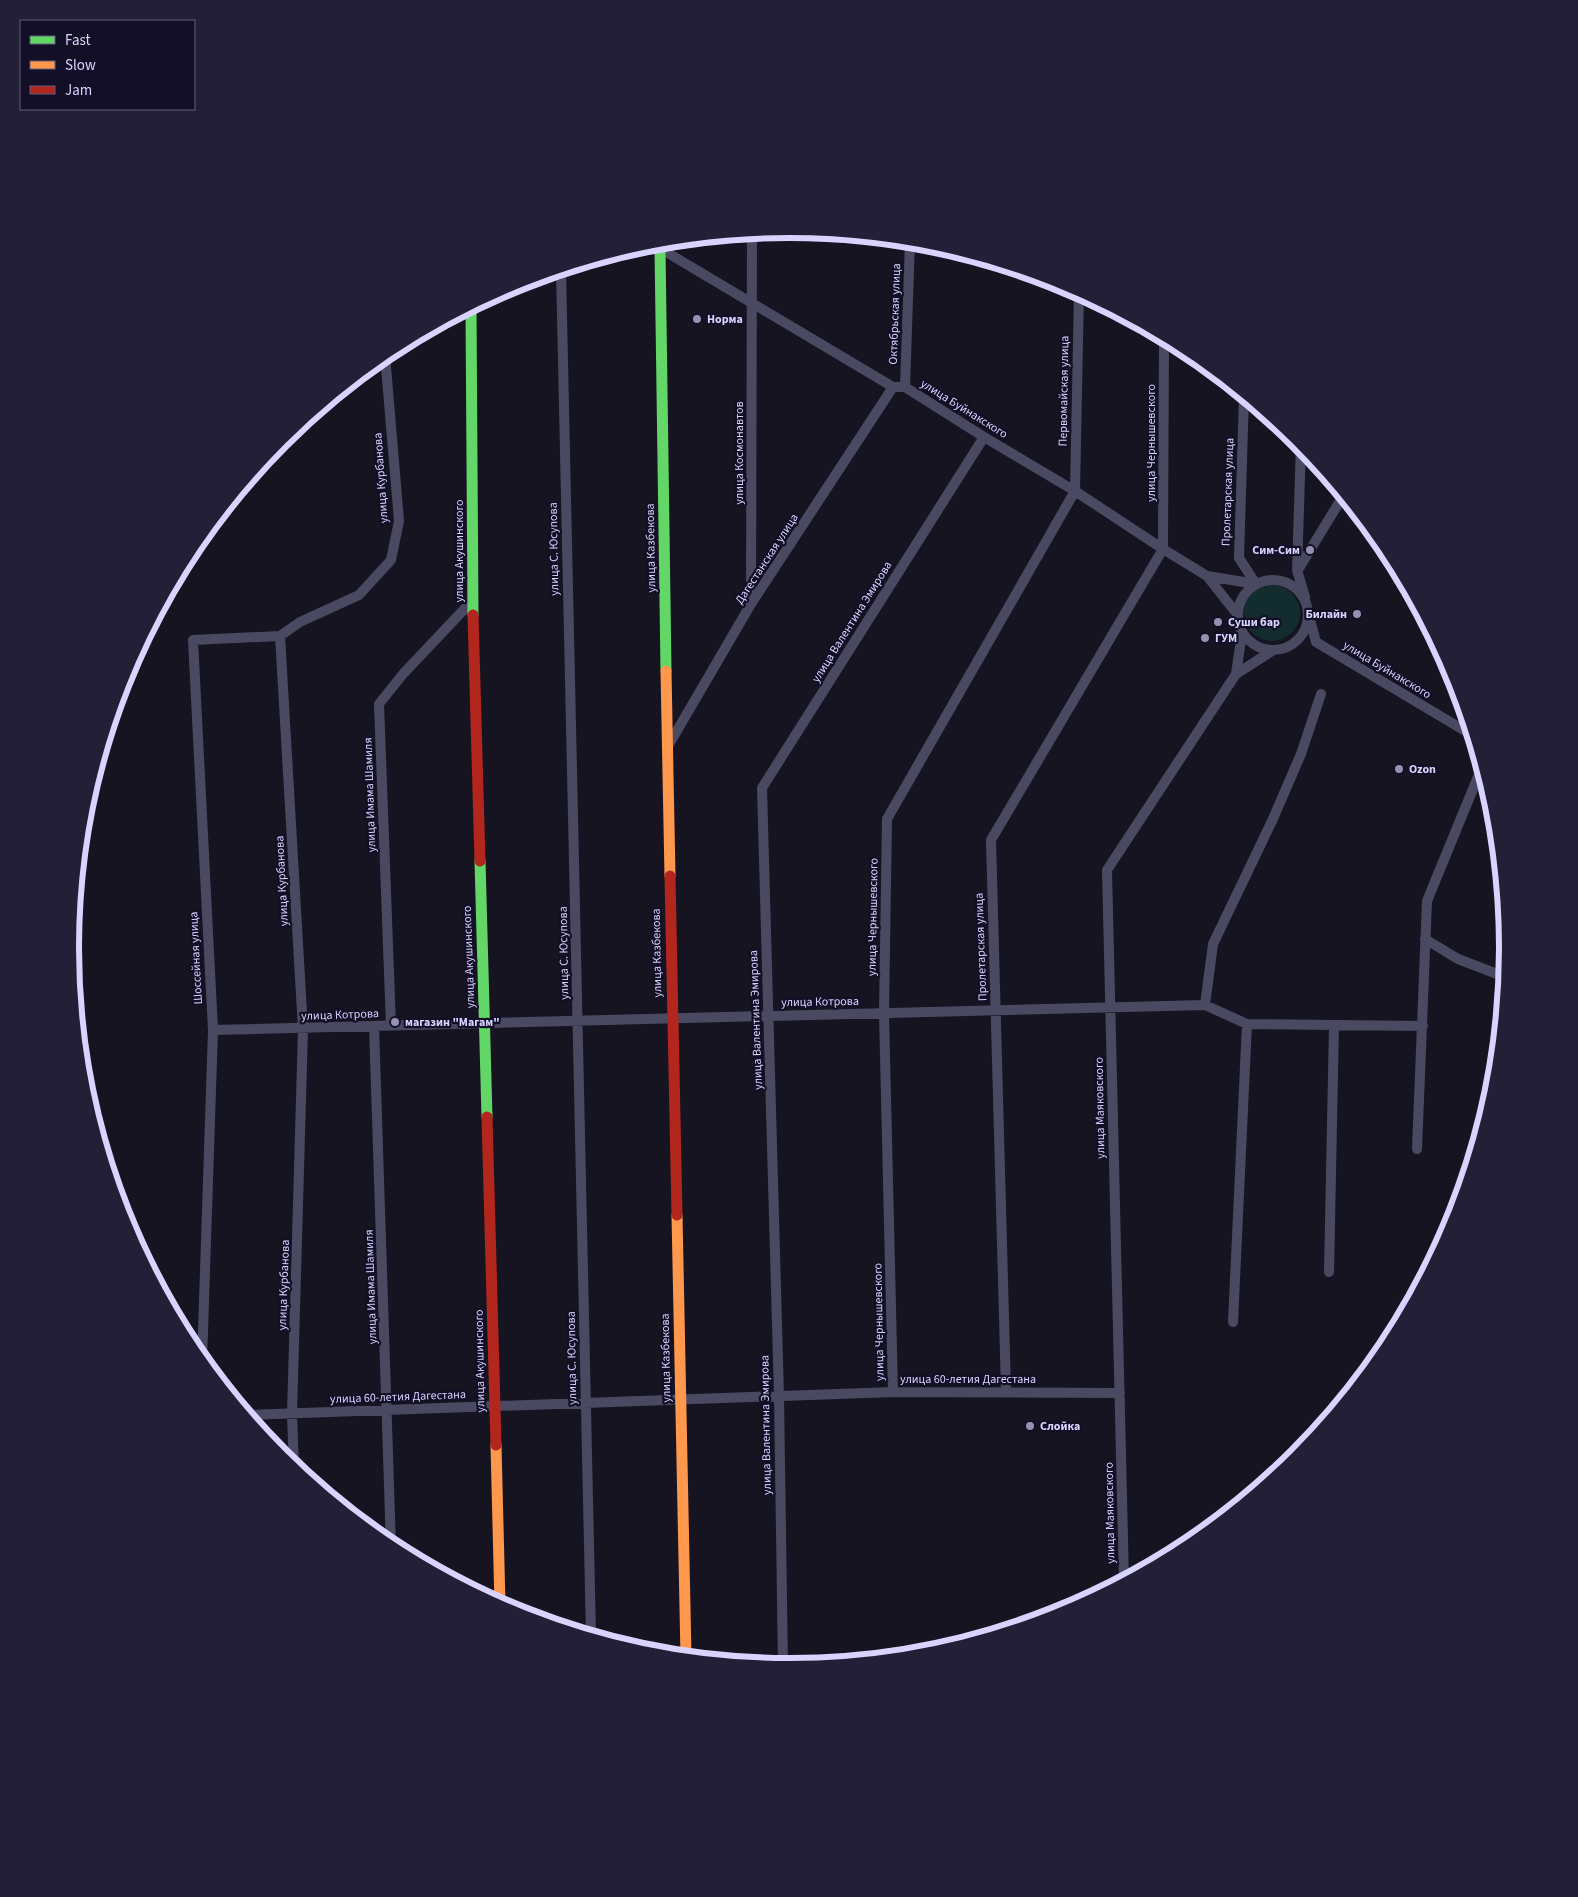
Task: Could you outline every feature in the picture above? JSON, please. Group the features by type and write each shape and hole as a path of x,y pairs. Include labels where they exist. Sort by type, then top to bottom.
{"street":[{"name":"улица Космонавтов","path":"751,604 752,240"},
{"name":"Октябрьская улица","path":"905,387 910,249"},
{"path":"662,250 894,387"},
{"name":"улица Казбекова","path":"656,251 686,1651"},
{"name":"улица С. Юсупова","path":"560,276 591,1631"},
{"name":"Первомайская улица","path":"1075,491 1079,300"},
{"name":"улица Акушинского","path":"471,313 473,600 500,1597"},
{"name":"улица Чернышевского","path":"1163,549 1164,345"},
{"name":"улица Курбанова","path":"294,1457 292,1414 303,1029 280,636 300,622 359,595 390,560 398,521 386,364"},
{"name":"улица Буйнакского","path":"894,387 905,387 1075,491 1207,576"},
{"name":"Дагестанская улица","path":"667,748 751,604 894,387"},
{"name":"Пролетарская улица","path":"1244,404 1239,558 1256,584"},
{"name":"улица Валентина Эмирова","path":"783,1659 779,1396 762,788 984,437"},
{"path":"1293,644 1316,642 1297,570 1301,456"},
{"name":"улица Чернышевского","path":"893,1392 884,1013 887,819 1075,491"},
{"path":"1276,580 1297,570 1340,501"},
{"name":"Пролетарская улица","path":"1006,1391 991,840 1163,549"},
{"path":"1207,576 1256,584"},
{"path":"1207,576 1237,614 1242,633 1236,674"},
{"path":"1237,614 1240,600 1249,589 1266,580 1288,583 1299,591 1306,601"},
{"name":"улица Имама Шамиля","path":"391,1026 379,704 403,674 473,600"},
{"path":"1242,633 1250,642 1262,649 1272,651 1283,649 1293,644 1302,635 1308,624 1308,612"},
{"name":"Шоссейная улица","path":"202,1349 213,1030 193,640 280,636"},
{"name":"улица Буйнакского","path":"1316,642 1465,731"},
{"path":"1236,674 1272,651"},
{"name":"улица Маяковского","path":"1124,1575 1107,870 1236,674"},
{"path":"1205,1006 1213,944 1298,763 1321,694"},
{"path":"1417,1149 1427,901 1478,777"},
{"path":"1425,939 1458,960 1498,975"},
{"name":"улица Котрова","path":"213,1030 1205,1006 1247,1024 1423,1026"},
{"path":"1233,1322 1247,1024"},
{"path":"1329,1272 1334,1025"},
{"name":"улица Имама Шамиля","path":"374,1026 391,1537"},
{"name":"улица 60-летия Дагестана","path":"253,1415 893,1392 1120,1393"}],"green space":[{"path":"1266,585 1278,585 1288,589 1296,597 1300,613 1296,629 1288,637 1278,641 1266,641 1256,637 1248,629 1244,619 1244,607 1248,597 1256,589"}],"traffic: fast":[{"path":"660,250 666,671"},
{"path":"471,313 473,615"},
{"path":"480,861 487,1117"}],"traffic: slow":[{"path":"666,671 670,876"},
{"path":"677,1215 686,1651"},
{"path":"496,1445 500,1597"}],"traffic: jam":[{"path":"473,615 480,861"},
{"path":"670,876 677,1215"},
{"path":"487,1117 496,1445"}],"place":[{"name":"Норма","path":"697,319"},
{"name":"Сим-Сим","path":"1310,550"},
{"name":"Билайн","path":"1357,614"},
{"name":"Суши бар","path":"1218,622"},
{"name":"ГУМ","path":"1205,638"},
{"name":"Ozon","path":"1399,769"},
{"name":"магазин \"Магам\"","path":"395,1022"},
{"name":"Слойка","path":"1030,1426"}]}
